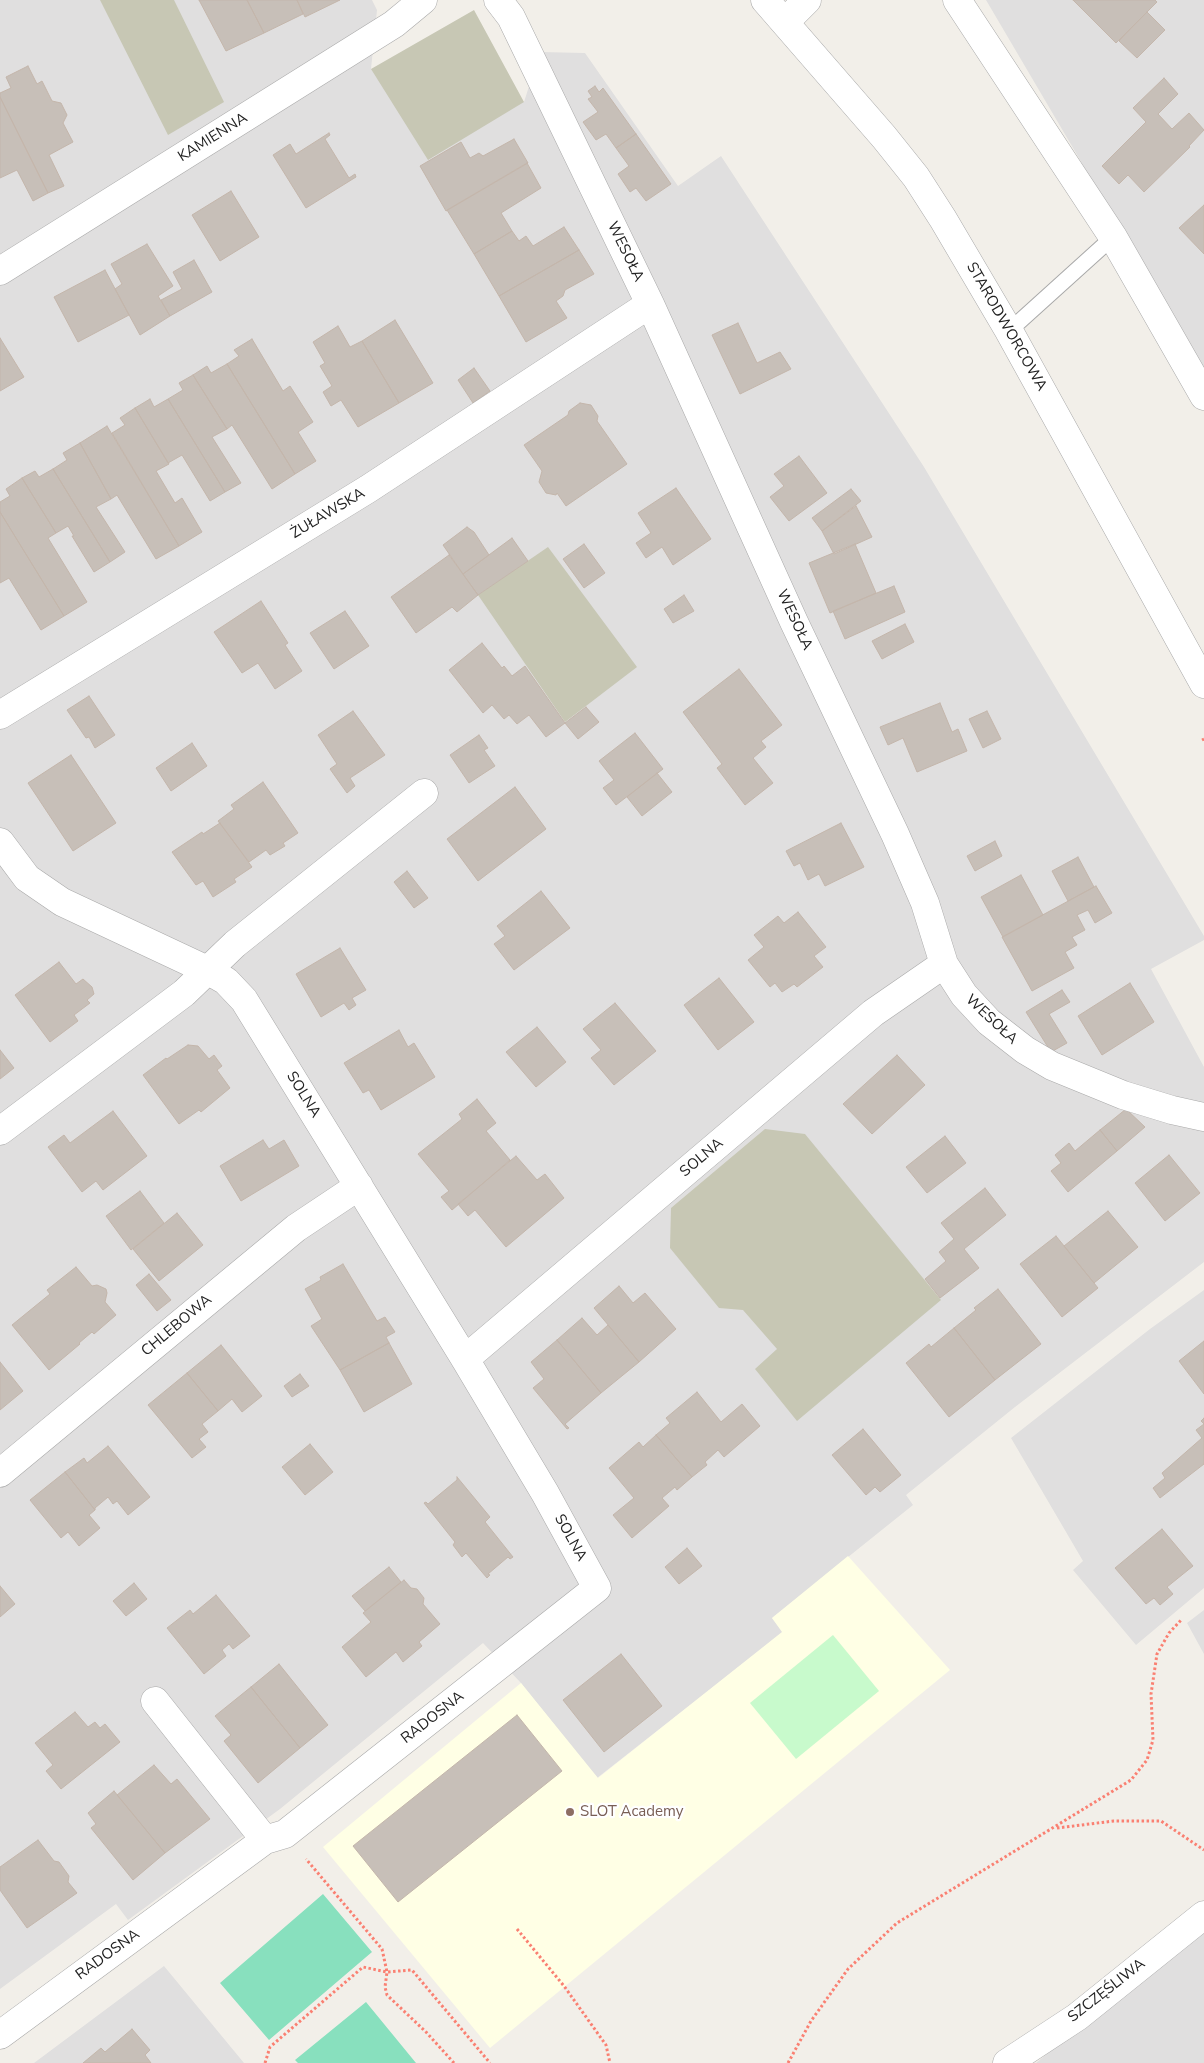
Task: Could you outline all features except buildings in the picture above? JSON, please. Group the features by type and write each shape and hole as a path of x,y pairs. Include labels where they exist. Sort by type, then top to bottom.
{"street":[{"name":"KAMIENNA","path":"0,271 394,24 423,0"},
{"name":"WESOŁA","path":"498,0 510,17 650,304 794,622 895,834 925,903 944,964 964,995 989,1022 1024,1050 1052,1066 1123,1095 1172,1110 1204,1117"},
{"name":"STARODWORCOWA","path":"765,0 884,137 916,177 943,219 1009,331 1204,684"},
{"path":"785,22 807,0"},
{"path":"958,0 1114,237 1204,396"},
{"name":"ŻUŁAWSKA","path":"0,715 368,490 650,304"},
{"path":"0,1131 184,993 235,944 424,793"},
{"name":"SOLNA","path":"0,842 27,878 62,902 207,970 226,981 244,1000 465,1359 545,1494 597,1588"},
{"name":"SOLNA","path":"465,1359 873,1013 944,964"},
{"name":"CHLEBOWA","path":"0,1472 296,1228 359,1186"},
{"name":"RADOSNA","path":"0,2035 275,1837 597,1588"},
{"path":"155,1701 275,1837"},
{"name":"SZCZĘŚLIWA","path":"1007,2063 1077,2016 1204,1915"}],"lane":[{"path":"1009,331 1114,237"}],"path":[{"path":"788,2063 811,2021 848,1969 897,1924 971,1876 1054,1828 1131,1780 1147,1760 1153,1740 1151,1694 1157,1654 1169,1633 1182,1619"},
{"path":"1054,1828 1114,1821 1161,1822 1204,1850"},
{"path":"275,1837 382,1949 387,1995 426,2032 454,2063"},
{"path":"517,1929 564,1986 606,2045 610,2063"},
{"path":"265,2063 270,2047 363,1967 386,1972 412,1970 490,2063"}],"shaded area":[{"path":"0,0 372,0 377,10 371,69 524,102 540,52 585,53 678,186 721,156 924,467 1204,936 1204,940 1151,969 1204,1067 1204,1262 1015,1407 906,1495 913,1505 772,1618 783,1632 597,1778 521,1683 483,1643 280,1809 128,1920 116,1904 0,1989"},
{"path":"100,0 174,0 224,102 168,135"},
{"path":"986,0 1204,0 1204,377 1076,153"},
{"path":"474,10 524,102 428,160 371,69"},
{"path":"548,547 637,667 565,722 478,595"},
{"path":"765,1129 805,1134 941,1300 797,1421 755,1369 777,1349 743,1310 719,1308 670,1248 671,1208"},
{"path":"1204,1290 1204,1588 1136,1645 1073,1570 1083,1561 1011,1438 1150,1329"},
{"name":"SLOT Academy","path":"848,1556 950,1670 490,2048 323,1847 521,1683 598,1778 782,1632 772,1618"},
{"path":"1204,1610 1204,1654 1187,1623"},
{"path":"1204,1924 1204,2063 1036,2063"},
{"path":"164,1966 244,2063 34,2063"}],"green space":[{"path":"833,1635 879,1691 796,1759 750,1703"},
{"path":"323,1894 372,1952 269,2040 220,1983"},
{"path":"366,2002 416,2063 298,2063 295,2060"}],"place":[{"name":"SLOT Academy","path":"570,1812"}]}
